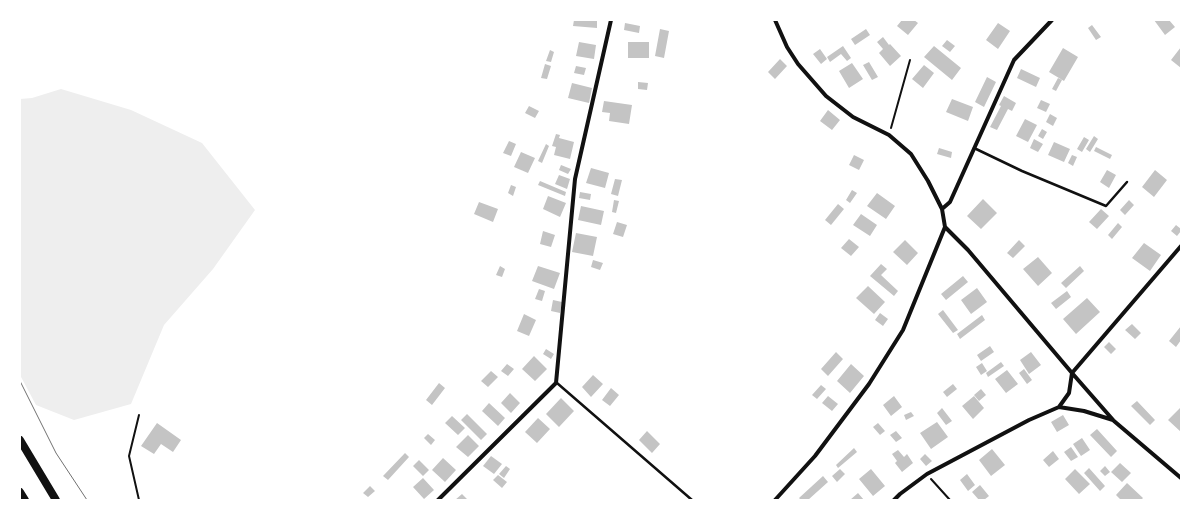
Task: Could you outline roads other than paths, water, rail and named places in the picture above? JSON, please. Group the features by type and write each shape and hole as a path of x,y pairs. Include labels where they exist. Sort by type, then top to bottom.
{"main road":[{"path":"20,440 56,500"},
{"path":"20,492 25,500"}],"street":[{"path":"438,500 556,382 575,180 611,20"},
{"path":"775,20 787,47 798,64 826,96 853,117 889,135 911,154 928,181 942,210 945,227 902,330 869,384 815,456 775,500"},
{"path":"942,210 950,202 1014,60 1052,20"},
{"path":"945,227 968,250 1114,421 1181,478"},
{"path":"1059,407 1069,393 1072,373 1181,246"},
{"path":"894,500 927,474 1029,420 1059,407 1084,410 1114,421"}],"lane":[{"path":"974,148 1022,171 1106,206 1126,182"},
{"path":"556,382 692,500"}],"tram line":[{"path":"20,381 56,453 87,500"}]}
